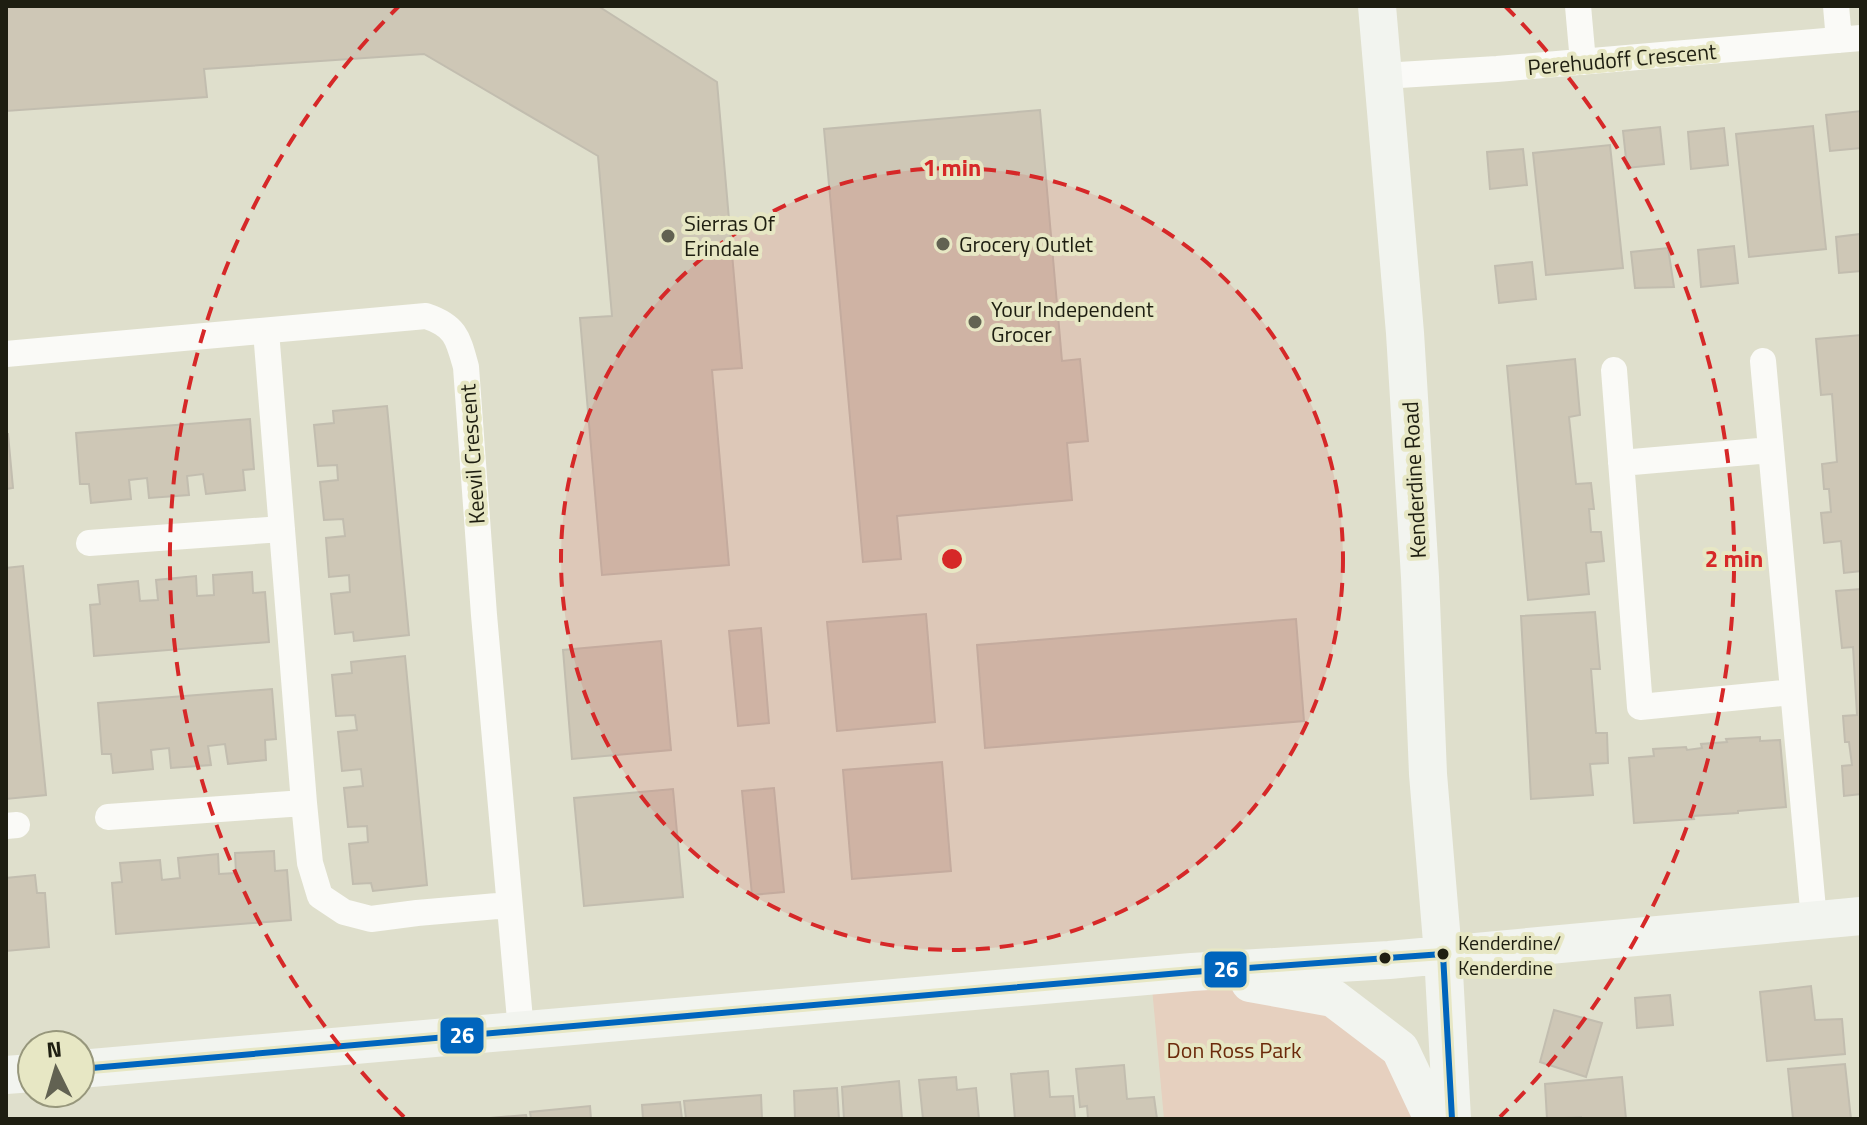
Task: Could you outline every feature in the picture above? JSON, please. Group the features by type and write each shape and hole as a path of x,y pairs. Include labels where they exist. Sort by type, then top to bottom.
{"street":[{"name":"Kenderdine Road","path":"1377,6 1405,333 1428,774 1443,954 1452,1119"},
{"path":"1578,6 1583,62"},
{"path":"1836,6 1850,39"},
{"name":"Perehudoff Crescent","path":"1383,76 1850,39"},
{"name":"Keevil Crescent","path":"6,354 426,316 444,322 459,342 466,367 484,615 521,1031"},
{"path":"266,331 304,803 310,863 320,896 344,912 371,919 509,905"},
{"path":"1763,361 1814,920"},
{"path":"1614,370 1640,707 1793,692"},
{"path":"1621,463 1771,450"},
{"path":"89,543 282,529"},
{"path":"108,817 304,803"},
{"path":"96,1068 1192,972 1389,960 1861,916"},
{"path":"1192,972 1333,998 1400,1049 1433,1119"}],"green space":[{"name":"Don Ross Park","path":"1151,977 1333,998 1433,1119 1164,1119"}],"building":[{"name":"Sierras Of Erindale","path":"6,6 598,6 717,82 742,368 712,370 729,565 602,575 580,318 612,316 598,156 424,54 204,69 207,97 6,111"},
{"name":"Grocery Outlet","path":"1040,110 1062,361 1080,359 1088,441 1067,443 1072,500 897,516 901,559 863,562 824,129"},
{"path":"1861,111 1861,148 1830,151 1826,115"},
{"path":"1813,126 1826,249 1749,257 1736,134"},
{"path":"1660,127 1664,164 1627,168 1623,131"},
{"path":"1724,128 1728,165 1691,169 1688,132"},
{"path":"1610,145 1623,268 1546,275 1533,153"},
{"path":"1523,149 1527,185 1490,189 1487,152"},
{"path":"1861,234 1861,271 1839,273 1836,237"},
{"path":"1734,246 1738,283 1701,287 1698,250"},
{"path":"1668,248 1674,287 1635,288 1631,252"},
{"path":"1532,262 1536,299 1499,303 1495,266"},
{"path":"1861,335 1861,571 1844,573 1841,541 1824,543 1821,513 1831,512 1829,489 1824,489 1822,464 1837,462 1832,394 1821,395 1816,339"},
{"path":"1575,359 1580,415 1569,417 1576,484 1591,483 1594,509 1589,509 1591,532 1601,532 1604,561 1586,563 1589,594 1528,600 1507,366"},
{"path":"387,406 409,635 354,641 353,632 335,634 331,594 350,592 349,575 329,577 326,538 345,536 343,519 324,520 320,482 338,480 337,465 318,466 314,425 334,423 333,411"},
{"path":"250,419 254,469 243,470 245,490 206,494 203,474 187,476 189,495 149,498 147,478 129,480 131,499 91,503 89,484 80,484 76,433"},
{"path":"6,434 13,488 6,489"},
{"path":"23,566 46,795 6,799 6,568"},
{"path":"252,572 253,593 265,592 269,642 94,656 90,605 100,604 98,585 138,581 140,601 158,600 156,580 196,576 197,596 214,595 213,575"},
{"path":"1861,589 1861,794 1844,796 1842,766 1852,765 1849,742 1845,742 1843,716 1857,715 1853,647 1842,648 1836,591"},
{"path":"1595,612 1600,669 1591,669 1596,733 1607,733 1608,763 1590,764 1593,795 1531,799 1521,616"},
{"path":"926,614 935,722 837,731 827,622"},
{"path":"1296,619 1304,721 985,748 977,645"},
{"path":"761,628 769,723 738,726 729,631"},
{"path":"661,641 671,750 572,759 563,650"},
{"path":"405,656 427,885 373,891 371,883 353,884 349,844 368,842 367,826 348,827 344,788 363,786 361,769 342,771 338,732 357,730 355,715 336,716 332,675 352,673 351,662"},
{"path":"272,689 276,739 265,740 266,760 228,764 225,744 208,746 211,765 171,768 169,748 151,750 153,769 113,773 111,754 102,754 98,703"},
{"path":"1760,737 1760,741 1780,740 1786,807 1634,823 1629,758 1654,756 1653,749 1686,747 1687,750 1702,748 1701,744 1727,742 1726,739"},
{"path":"942,762 951,871 852,879 843,770"},
{"path":"774,788 784,892 752,895 742,791"},
{"path":"673,789 683,897 584,906 574,798"},
{"path":"274,851 275,871 287,870 291,920 116,934 112,883 122,882 120,863 160,860 162,880 180,878 178,858 218,854 219,874 236,873 235,853"},
{"path":"35,875 37,893 45,893 49,947 6,951 6,878"},
{"path":"1811,986 1815,1020 1842,1019 1845,1054 1767,1061 1760,992"},
{"path":"1670,995 1673,1025 1637,1028 1635,998"},
{"path":"1554,1010 1602,1023 1586,1077 1540,1062"},
{"path":"1845,1064 1851,1119 1793,1119 1788,1069"},
{"path":"1124,1065 1127,1099 1154,1097 1157,1119 1088,1119 1087,1106 1080,1107 1076,1069"},
{"path":"1048,1071 1050,1097 1073,1096 1075,1119 1015,1119 1011,1074"},
{"path":"956,1077 957,1090 976,1088 979,1119 923,1119 919,1080"},
{"path":"1622,1077 1626,1119 1547,1119 1545,1084"},
{"path":"899,1081 902,1119 844,1119 842,1087"},
{"path":"837,1088 839,1119 795,1119 794,1091"},
{"path":"761,1095 762,1119 686,1119 684,1101"},
{"path":"680,1102 682,1119 643,1119 642,1105"},
{"path":"590,1106 591,1119 531,1119 530,1112"},
{"path":"526,1115 527,1119 490,1118"}],"transit line":[{"name":"26","path":"96,1068 1192,972 1443,954 1452,1119"}],"place":[{"name":"Sierras Of Erindale","path":"668,236"},
{"name":"Grocery Outlet","path":"943,244"},
{"name":"Your Independent Grocer","path":"975,322"},
{"name":"Kenderdine/ Kenderdine","path":"1443,954"}]}
